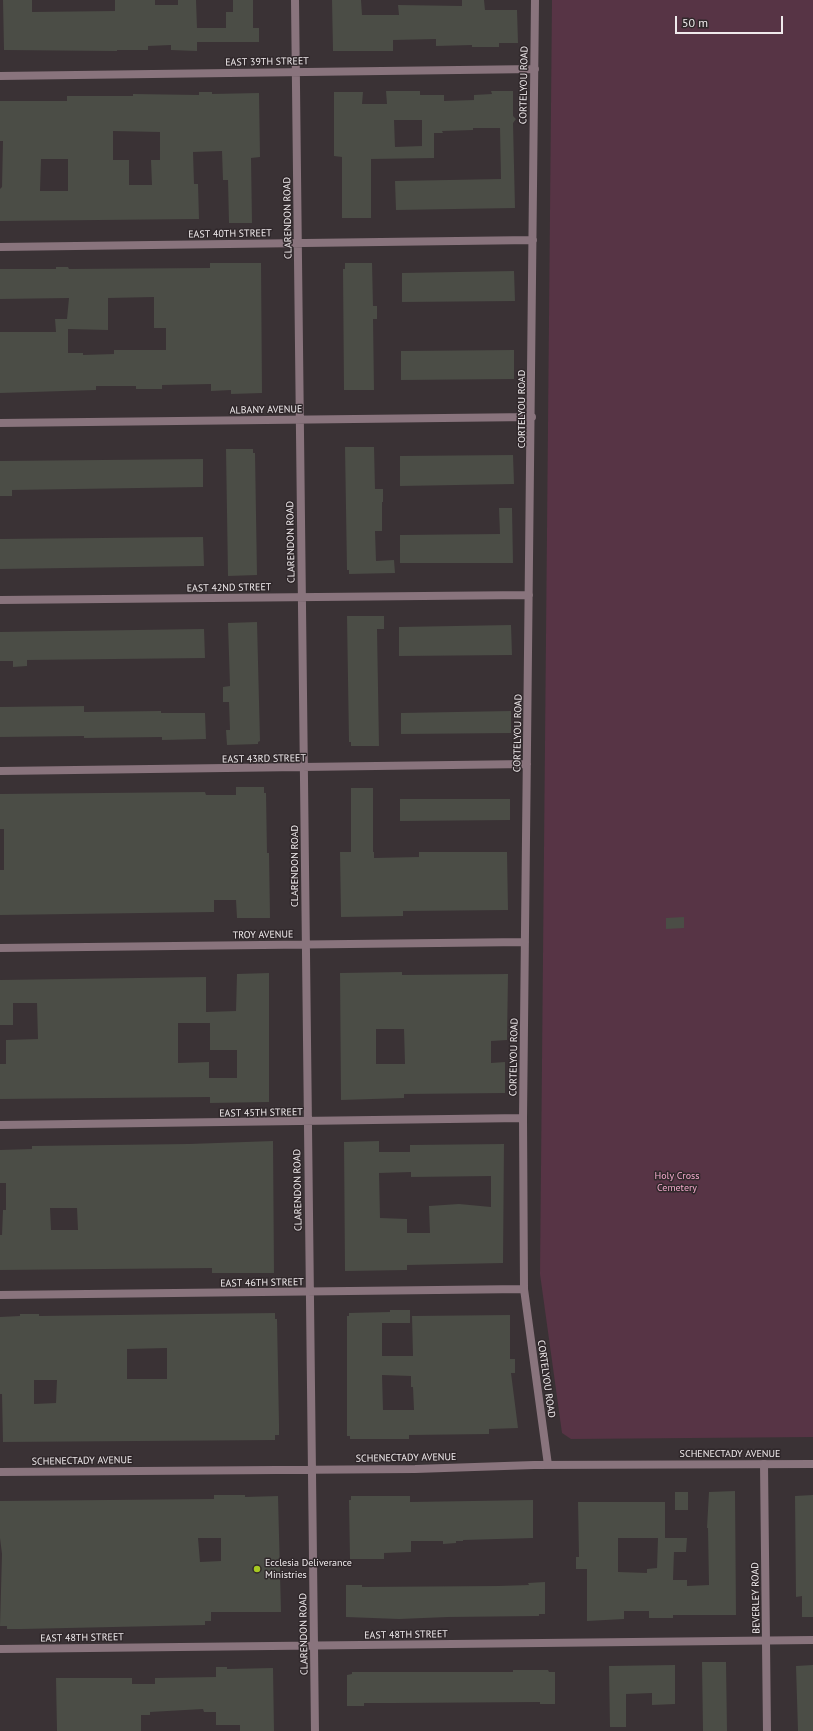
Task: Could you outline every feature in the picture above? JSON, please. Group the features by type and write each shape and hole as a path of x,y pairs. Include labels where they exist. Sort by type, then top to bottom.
{"street":[{"name":"CLARENDON ROAD","path":"295,0 315,1731"},
{"name":"CORTELYOU ROAD","path":"535,0 532,240 532,417 523,1118 524,1289 548,1465"},
{"name":"EAST 39TH STREET","path":"0,76 535,69"},
{"name":"EAST 40TH STREET","path":"0,246 532,240"},
{"name":"ALBANY AVENUE","path":"0,423 532,417"},
{"name":"EAST 42ND STREET","path":"0,600 529,595"},
{"name":"EAST 43RD STREET","path":"0,771 527,764"},
{"name":"TROY AVENUE","path":"0,948 525,942"},
{"name":"EAST 45TH STREET","path":"0,1125 523,1118"},
{"name":"EAST 46TH STREET","path":"0,1295 524,1289"},
{"name":"BEVERLEY ROAD","path":"764,1464 767,1731"},
{"name":"SCHENECTADY AVENUE","path":"0,1472 415,1469 548,1465 813,1464"},
{"name":"EAST 48TH STREET","path":"0,1649 813,1640"}],"green space":[{"name":"Holy Cross Cemetery","path":"552,0 813,0 813,1437 571,1439 562,1433 540,1274"}],"building":[{"path":"3,0 32,0 32,12 115,11 115,0 155,0 155,5 178,5 178,0 196,0 197,28 226,28 226,12 233,12 233,0 253,0 253,28 259,28 259,42 197,42 197,51 171,50 171,45 148,46 148,50 117,51 4,50"},
{"path":"332,0 361,0 362,15 399,15 398,5 462,6 462,0 484,0 485,10 517,10 518,43 499,43 499,47 472,47 472,45 436,46 436,39 393,40 393,51 333,51"},
{"path":"386,91 420,91 420,95 444,95 444,101 474,100 474,95 492,94 491,91 513,91 513,116 516,119 513,123 515,208 396,210 395,181 501,179 500,128 473,128 473,130 442,131 443,133 434,133 434,158 371,159 371,218 342,218 342,157 334,156 334,92 363,92 362,104 387,104","holes":["394,120 422,120 422,146 395,147"]},
{"path":"199,92 212,92 212,94 259,93 260,157 251,158 252,223 229,223 228,180 223,180 222,151 193,152 194,184 198,184 199,219 0,221 3,141 0,141 0,101 67,101 67,96 133,96 133,94 199,95","holes":["113,131 160,132 160,160 151,160 152,185 129,185 129,160 113,160","41,159 68,159 68,191 40,191"]},
{"path":"210,263 261,263 262,393 231,394 231,390 211,391 211,384 162,385 162,389 136,389 136,386 96,386 96,390 0,393 0,332 56,332 55,319 67,319 69,298 0,299 0,269 56,269 56,267 68,267 69,269 210,268","holes":["154,297 154,328 166,328 166,350 114,350 114,354 83,355 83,353 68,353 68,329 108,330 108,298"]},
{"path":"345,263 372,263 373,306 377,306 377,319 373,319 374,390 344,390 343,269 345,269"},
{"path":"514,271 515,301 402,302 402,273"},
{"path":"514,350 514,379 401,380 401,351"},
{"path":"345,447 374,447 375,489 383,489 382,531 375,531 376,561 394,560 395,573 349,574 349,570 347,570"},
{"path":"226,449 253,449 253,453 255,453 257,575 228,576"},
{"path":"513,455 514,484 400,486 400,456"},
{"path":"203,459 203,487 12,490 12,496 0,496 0,461"},
{"path":"499,508 512,508 513,563 400,563 400,535 500,534"},
{"path":"203,537 204,566 0,569 0,539"},
{"path":"347,616 384,616 384,629 377,629 379,746 351,746 351,742 349,742"},
{"path":"257,622 260,741 258,744 227,745 226,730 230,730 229,702 223,702 223,687 230,686 228,623"},
{"path":"511,625 512,655 399,656 399,627"},
{"path":"204,629 205,658 27,660 27,666 13,667 13,661 0,661 0,632"},
{"path":"84,706 84,712 161,711 161,713 205,713 206,739 162,740 162,737 84,738 84,736 0,737 0,707"},
{"path":"511,711 511,733 401,734 401,713"},
{"path":"236,787 264,787 264,793 266,793 270,918 237,918 236,900 214,900 214,912 0,915 0,870 4,870 4,829 0,829 0,794 205,792 206,795 236,795"},
{"path":"351,788 373,788 374,858 419,857 419,852 507,852 508,910 403,911 403,916 341,917 340,852 351,852"},
{"path":"400,799 510,799 510,820 400,821"},
{"path":"684,917 684,928 666,929 666,918"},
{"path":"402,972 402,975 508,974 507,1040 491,1041 491,1063 505,1062 505,1093 404,1094 404,1098 341,1100 340,973","holes":["376,1029 404,1029 405,1064 376,1064"]},
{"path":"269,973 269,1102 210,1103 210,1097 0,1099 0,1064 6,1064 6,1040 38,1039 37,1003 13,1003 13,1025 0,1025 0,980 206,977 206,1012 236,1011 237,974","holes":["178,1023 210,1023 210,1050 237,1050 237,1078 209,1078 209,1062 178,1063"]},
{"path":"273,1141 274,1273 212,1273 212,1268 0,1270 0,1235 2,1235 3,1210 6,1210 6,1183 0,1183 0,1150 32,1149 32,1146 189,1144","holes":["50,1208 77,1208 78,1230 51,1230"]},
{"path":"379,1141 379,1152 410,1152 410,1145 504,1144 503,1263 407,1265 407,1270 345,1271 344,1142","holes":["411,1172 411,1177 491,1176 491,1207 459,1204 429,1206 430,1233 407,1233 407,1219 380,1218 379,1173"]},
{"path":"390,1310 410,1310 410,1323 382,1323 382,1356 413,1356 412,1316 510,1315 510,1359 515,1359 515,1373 511,1373 518,1428 489,1429 489,1434 409,1435 409,1439 350,1439 350,1436 347,1436 347,1316 349,1316 349,1313 390,1312","holes":["382,1375 411,1376 414,1410 383,1410"]},
{"path":"275,1313 275,1319 277,1319 279,1435 275,1435 275,1440 3,1442 2,1394 0,1394 0,1317 20,1316 20,1314 39,1314 39,1316","holes":["167,1348 167,1379 127,1379 127,1349","34,1380 57,1380 56,1403 34,1404"]},
{"path":"735,1491 736,1615 673,1615 673,1618 649,1618 649,1611 624,1611 624,1619 587,1621 587,1569 576,1569 576,1557 579,1557 578,1502 665,1502 665,1538 687,1538 686,1552 674,1552 673,1580 687,1580 687,1586 709,1585 707,1528 709,1492","holes":["618,1538 658,1538 657,1568 647,1569 647,1573 618,1572"]},
{"path":"675,1492 688,1492 688,1510 675,1510"},
{"path":"214,1495 245,1495 245,1497 278,1496 281,1612 211,1612 211,1621 205,1621 205,1625 22,1629 7,1629 7,1626 0,1626 2,1554 0,1538 0,1501 214,1499","holes":["198,1538 221,1538 221,1561 200,1562"]},
{"path":"813,1495 813,1617 802,1617 802,1596 796,1597 795,1496"},
{"path":"351,1496 410,1496 410,1502 533,1500 533,1538 463,1540 456,1541 456,1543 443,1544 443,1541 411,1541 411,1552 384,1553 384,1559 350,1559 349,1500 351,1500"},
{"path":"545,1582 545,1614 539,1614 539,1616 399,1619 346,1617 346,1585 362,1585 362,1587 498,1586 529,1585 528,1583"},
{"path":"702,1662 726,1662 727,1731 703,1731"},
{"path":"675,1665 675,1704 652,1705 652,1693 626,1694 626,1727 610,1727 609,1666"},
{"path":"813,1665 813,1731 798,1731 796,1666"},
{"path":"216,1667 227,1667 227,1669 273,1668 274,1731 240,1731 240,1725 216,1725 216,1712 204,1712 203,1709 150,1712 150,1715 141,1715 141,1731 57,1731 56,1678 132,1678 132,1684 155,1684 155,1678 216,1677"},
{"path":"513,1670 548,1670 549,1672 555,1672 555,1704 540,1704 540,1702 364,1703 364,1706 347,1706 347,1675 352,1674 352,1672 513,1672"}],"place":[{"name":"Ecclesia Deliverance Ministries","path":"257,1569"}]}
